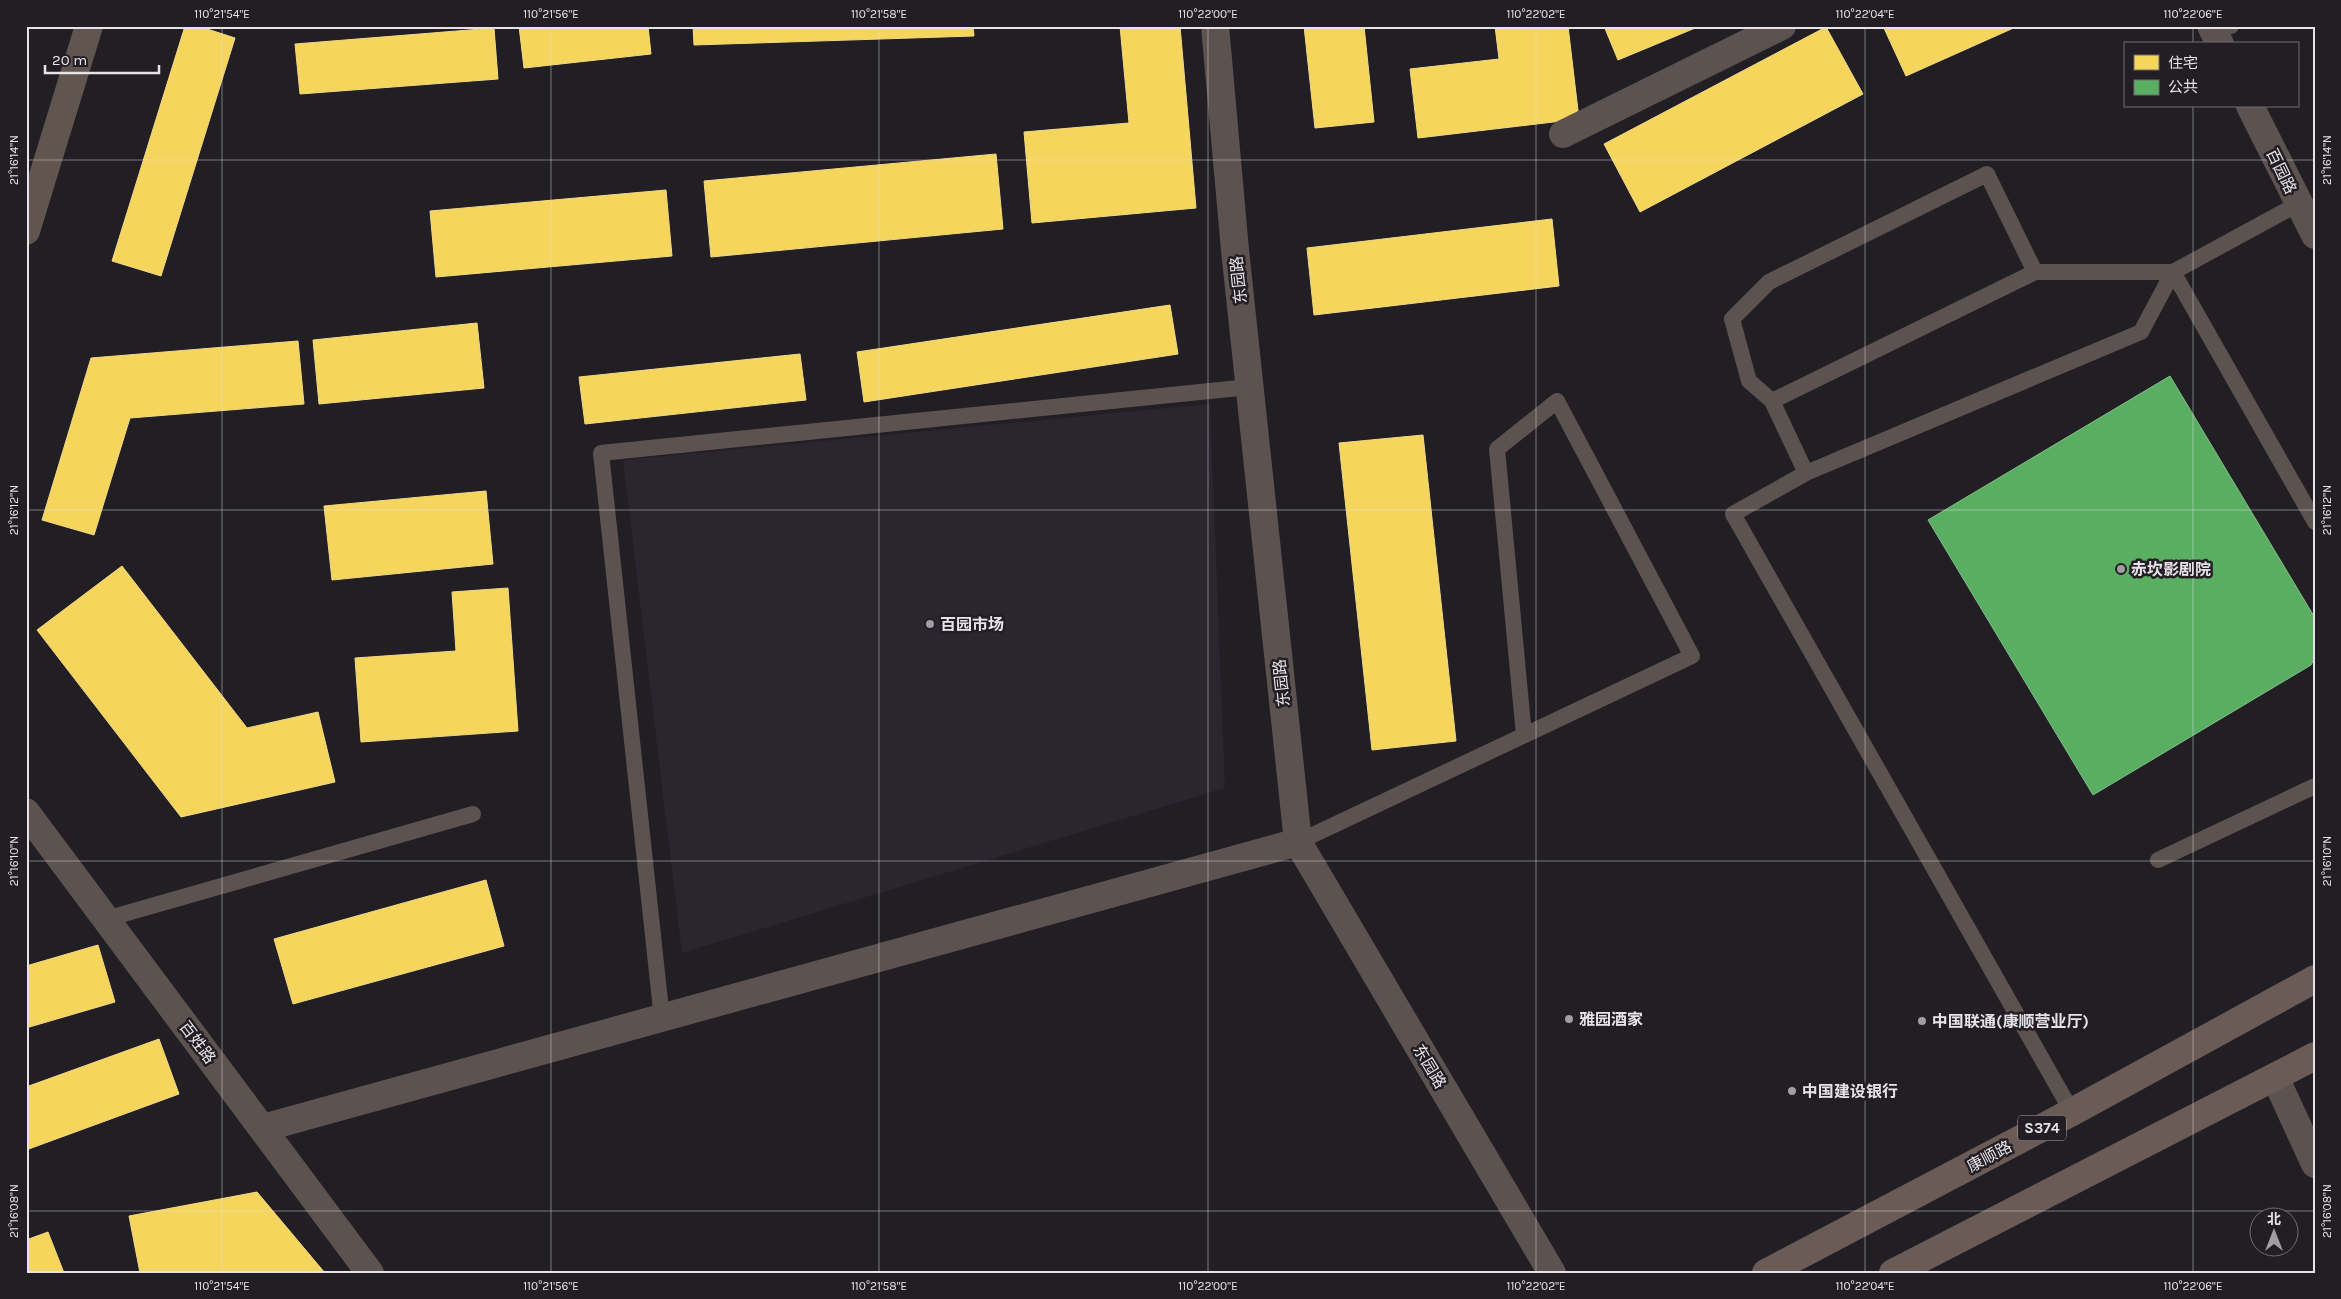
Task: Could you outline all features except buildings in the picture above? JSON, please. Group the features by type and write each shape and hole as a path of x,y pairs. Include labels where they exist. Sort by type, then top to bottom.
{"main road":[{"name":"康顺路","path":"1766,1273 2072,1112 2315,979"},
{"path":"1893,1273 2315,1056"}],"street":[{"path":"26,231 89,26"},
{"name":"东园路","path":"1214,26 1249,386 1298,842 1552,1273"},
{"path":"1563,134 1782,26"},
{"name":"百园路","path":"2251,108 2298,204 2315,234"},
{"name":"百姓路","path":"26,812 370,1273"},
{"path":"263,1128 1298,842"},
{"path":"2275,1077 2315,1164"}],"lane":[{"path":"1806,473 1772,401 1749,381 1732,319 1769,282 1987,174 2035,272"},
{"path":"1772,401 2035,272 2173,272 2298,204"},
{"path":"2072,1112 1733,514 1806,473 2141,332 2173,272"},
{"path":"2173,272 2315,522"},
{"path":"662,1019 601,453 1249,386"},
{"path":"1298,842 1692,656 1557,401 1496,449 1524,735"},
{"path":"2158,860 2315,786"},
{"path":"106,919 474,814"}],"shaded area":[{"name":"百园市场","path":"1210,404 1225,788 682,953 623,460"}],"place":[{"name":"赤坎影剧院","path":"2121,569"},
{"name":"百园市场","path":"930,624"},
{"name":"雅园酒家","path":"1569,1019"},
{"name":"中国联通(康顺营业厅)","path":"1922,1021"},
{"name":"中国建设银行","path":"1792,1091"}]}
